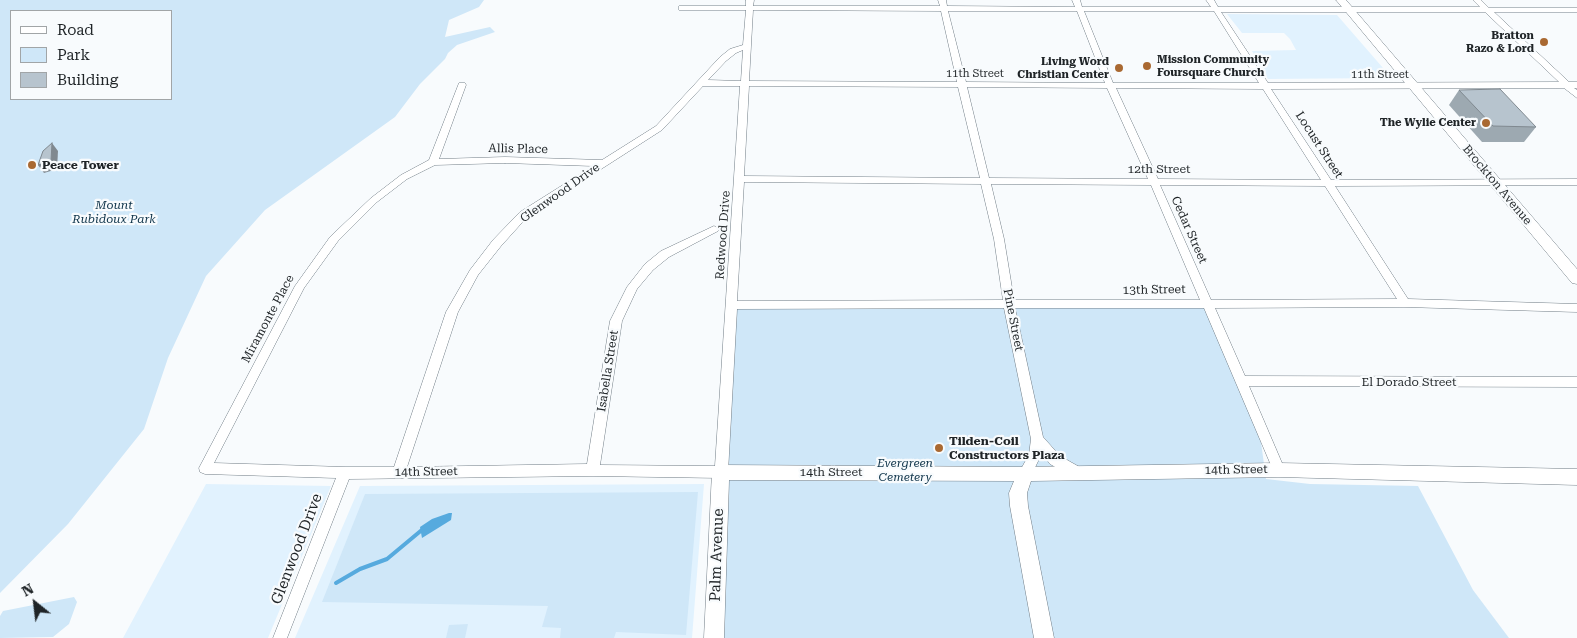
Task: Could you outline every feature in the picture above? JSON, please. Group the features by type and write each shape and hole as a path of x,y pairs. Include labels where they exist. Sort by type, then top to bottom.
{"street":[{"name":"Locust Street","path":"1210,0 1405,303"},
{"path":"1477,0 1577,95"},
{"path":"682,8 749,4 1078,4 1217,9 1344,4 1487,10 1577,10"},
{"name":"Redwood Drive","path":"721,472 730,305 740,179 744,84 748,46 749,4"},
{"name":"Pine Street","path":"943,4 999,239 1009,306 1037,439 1036,455 1025,474 1018,492 1018,506 1044,638"},
{"name":"Cedar Street","path":"1078,4 1110,85 1208,303 1279,470"},
{"name":"Brockton Avenue","path":"1344,4 1577,278"},
{"name":"Glenwood Drive","path":"398,472 452,312 474,273 497,243 524,214 602,163 632,147 659,128 685,98 703,83 733,50 748,46"},
{"name":"11th Street","path":"703,83 1267,86 1577,85"},
{"path":"433,162 462,85"},
{"name":"Allis Place","path":"433,162 505,160 602,163"},
{"name":"Miramonte Place","path":"205,468 300,286 334,239 374,200 404,178 433,162"},
{"name":"12th Street","path":"740,179 1329,183 1577,182"},
{"name":"Isabella Street","path":"593,470 616,321 632,287 649,267 665,254 714,229"},
{"name":"13th Street","path":"730,305 1009,306 1405,303 1577,308"},
{"name":"El Dorado Street","path":"1242,381 1577,382"},
{"path":"1037,439 1055,460 1067,468 1080,473"},
{"name":"14th Street","path":"205,468 345,473 593,470 1025,474 1279,470 1577,476"},
{"name":"Palm Avenue","path":"714,638 721,472"},
{"name":"Glenwood Drive","path":"280,638 345,473"}],"shaded area":[{"path":"1227,14 1337,15 1390,76 1384,78 1268,79 1252,51 1296,50 1290,39 1284,33 1242,33"},
{"path":"206,484 331,486 268,638 123,638"},
{"path":"704,484 692,638 295,638 360,486"}],"green space":[{"name":"Mount Rubidoux Park","path":"0,0 484,0 479,7 449,20 445,37 490,27 495,32 457,45 420,84 395,117 265,210 206,276 168,358 144,429 68,524 0,593"},
{"name":"Evergreen Cemetery","path":"731,301 1206,302 1251,410 1261,442 1266,479 1310,484 1418,486 1473,590 1509,638 719,638"},
{"path":"698,492 686,635 616,632 614,638 560,638 561,628 542,627 548,606 322,602 365,494"},
{"path":"74,597 77,602 69,624 53,637 0,638 0,616 3,611"},
{"path":"468,624 465,638 446,638 449,625"}],"water":[{"path":"452,513 451,520 422,538 420,527 432,519"}],"building":[{"path":"1500,89 1536,127 1493,126 1459,90"},
{"path":"52,143 51,161 38,165 43,151"}],"waterway":[{"path":"336,583 360,569 387,559 423,529"}],"place":[{"name":"Bratton Razo & Lord","path":"1544,42"},
{"name":"Mission Community Foursquare Church","path":"1147,66"},
{"name":"Living Word Christian Center","path":"1119,68"},
{"name":"The Wylie Center","path":"1486,123"},
{"name":"Peace Tower","path":"32,165"},
{"name":"Tilden-Coil Constructors Plaza","path":"939,448"}]}
